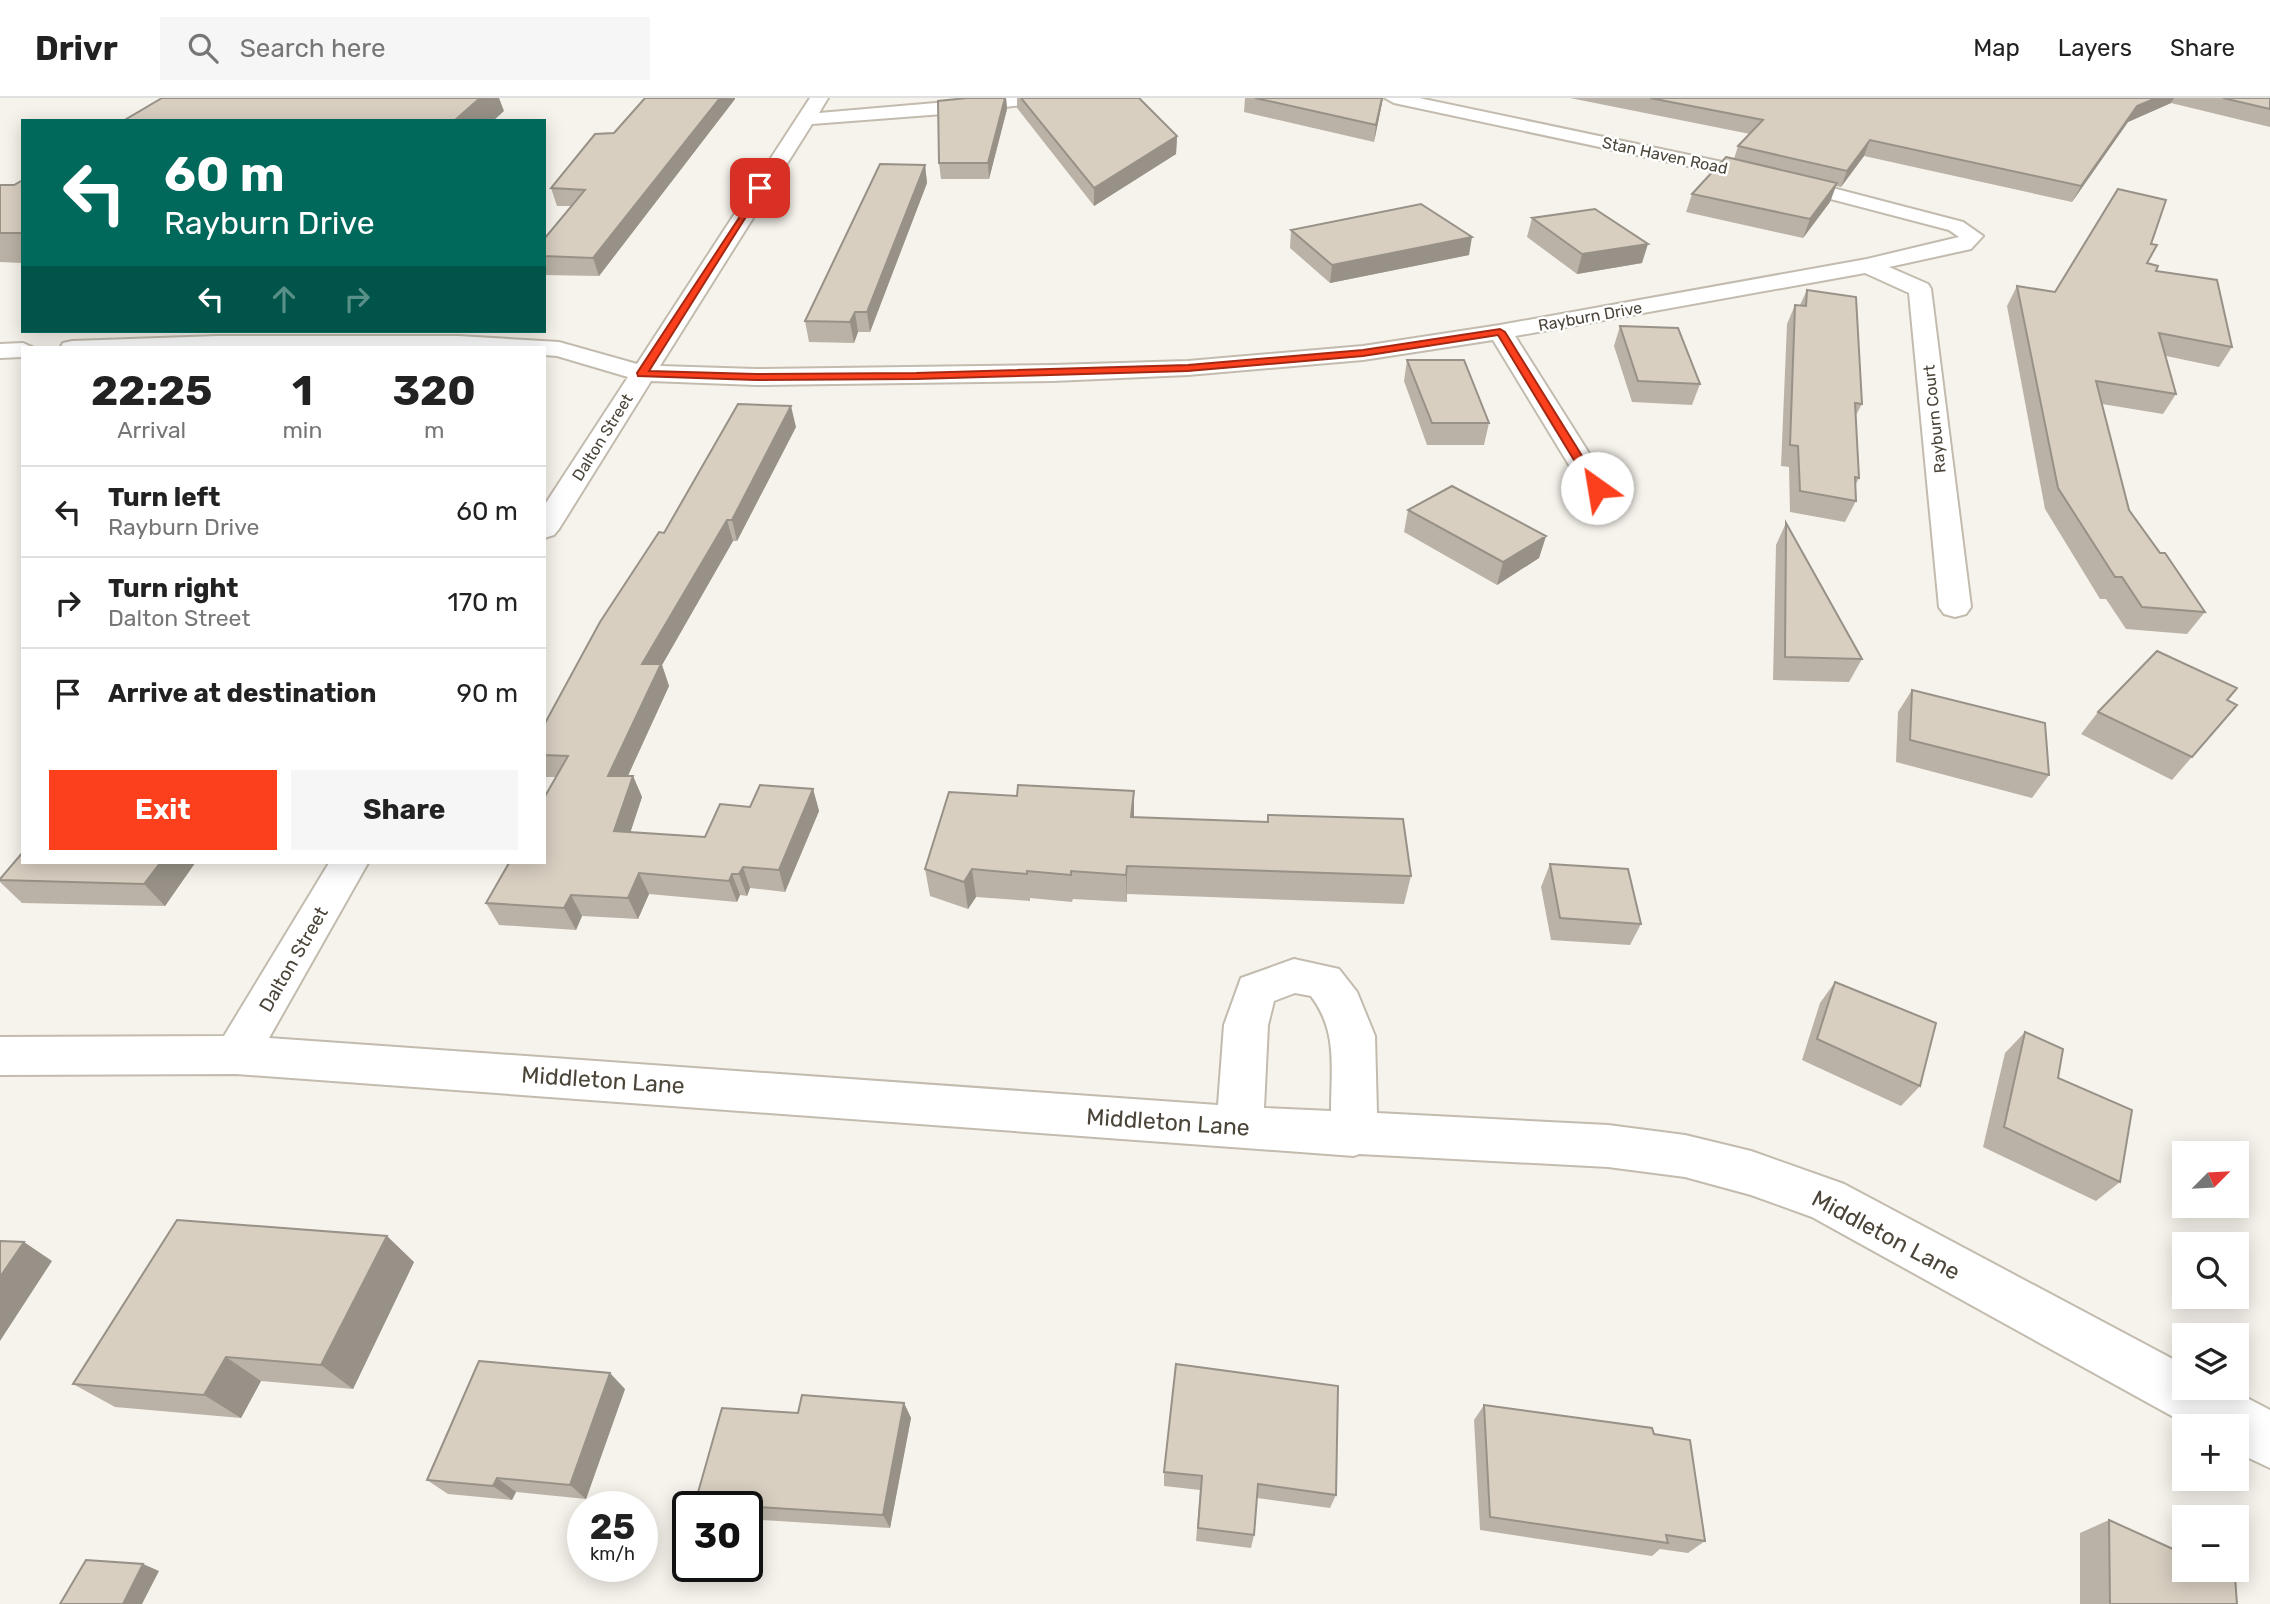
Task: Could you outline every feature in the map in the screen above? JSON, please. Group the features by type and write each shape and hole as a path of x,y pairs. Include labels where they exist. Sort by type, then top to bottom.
{"street":[{"name":"Dalton Street","path":"546,526 818,98"},
{"path":"804,119 932,110 1041,98"},
{"name":"Stan Haven Road","path":"1394,98 1844,195 1956,226 1972,236 1963,244 1935,251"},
{"name":"Rayburn Drive","path":"546,349 578,354 642,373 756,377 1188,368 1363,353 1500,332 1867,266 1935,251"},
{"name":"Rayburn Court","path":"1867,266 1920,289 1955,607"},
{"path":"1500,332 1597,488"},
{"name":"Rayburn Drive","path":"145,346 328,341 531,346"},
{"path":"0,351 21,350"},
{"name":"Dalton Street","path":"236,1055 348,864"},
{"path":"1240,1127 1247,1024 1256,990 1294,976 1324,981 1342,1004 1353,1036 1353,1135"},
{"name":"Middleton Lane","path":"0,1056 236,1055 1353,1135 1608,1146 1685,1156 1751,1173 1827,1200 2270,1440"}],"building":[{"path":"162,98 480,98 456,119 126,119"},
{"path":"645,98 720,98 593,258 546,256 546,237 585,190 551,188 595,134 614,133"},
{"path":"1005,98 988,163 939,163 938,101"},
{"path":"1021,98 1139,98 1177,136 1094,188"},
{"path":"1255,98 1382,98 1376,125"},
{"path":"1650,98 2156,98 2137,106 2081,186 1870,140 1847,171 1738,146 1763,120"},
{"path":"2223,98 2270,98 2270,109"},
{"path":"1726,157 1837,183 1810,219 1692,194"},
{"path":"880,164 925,165 867,312 855,312 850,322 805,321"},
{"path":"21,181 21,233 0,233 0,185 14,185"},
{"path":"2118,189 2166,200 2151,244 2157,245 2147,263 2158,266 2156,271 2217,280 2232,347 2159,333 2176,394 2096,381 2129,510 2160,553 2165,553 2205,612 2142,607 2122,577 2115,577 2058,488 2017,286 2055,292"},
{"path":"1421,204 1472,237 1332,265 1291,230"},
{"path":"1595,209 1648,244 1582,254 1532,218"},
{"path":"1807,290 1856,297 1862,404 1855,403 1859,478 1855,477 1856,501 1800,491 1798,446 1790,445 1795,305 1806,306"},
{"path":"1620,326 1678,328 1700,384 1638,381"},
{"path":"1407,360 1464,360 1489,423 1432,423"},
{"path":"738,404 791,406 732,520 727,520 642,664 661,664 608,776 633,776 614,831 705,837 720,804 750,807 760,785 813,789 779,870 743,867 739,874 732,874 729,881 639,873 628,898 571,895 564,908 486,903 508,864 546,864 546,794 568,756 546,755 546,721 600,622 659,532 664,533"},
{"path":"1452,486 1546,536 1503,562 1408,510"},
{"path":"1786,523 1862,659 1785,657"},
{"path":"2157,651 2237,688 2227,700 2237,705 2192,757 2098,712"},
{"path":"1912,690 2045,723 2049,775 1910,740"},
{"path":"1018,785 1134,791 1131,817 1268,822 1268,815 1403,819 1411,876 1127,866 1126,875 1071,871 1071,875 1027,871 1027,874 972,869 964,882 925,869 949,792 1017,796"},
{"path":"21,854 21,864 159,864 144,884 0,879"},
{"path":"1550,864 1628,869 1641,924 1560,918"},
{"path":"1835,982 1936,1023 1920,1086 1817,1039"},
{"path":"2025,1032 2063,1049 2058,1078 2132,1110 2120,1182 2004,1127"},
{"path":"177,1220 387,1236 321,1365 226,1357 204,1395 73,1384"},
{"path":"0,1241 24,1242 0,1277"},
{"path":"479,1361 610,1373 570,1485 497,1478 493,1486 427,1480"},
{"path":"1176,1364 1338,1386 1336,1495 1258,1484 1254,1535 1198,1528 1202,1476 1164,1472"},
{"path":"802,1395 904,1403 883,1515 763,1507 763,1491 698,1491 722,1408 798,1413"},
{"path":"1484,1405 1652,1428 1654,1434 1690,1440 1705,1541 1666,1535 1668,1543 1490,1517"},
{"path":"2109,1520 2172,1549 2172,1582 2235,1582 2237,1604 2110,1604"},
{"path":"86,1560 143,1564 123,1604 60,1604"}],"route":[{"path":"760,188 642,373 756,377 916,376 1188,368 1363,353 1500,332 1597,488"}]}
